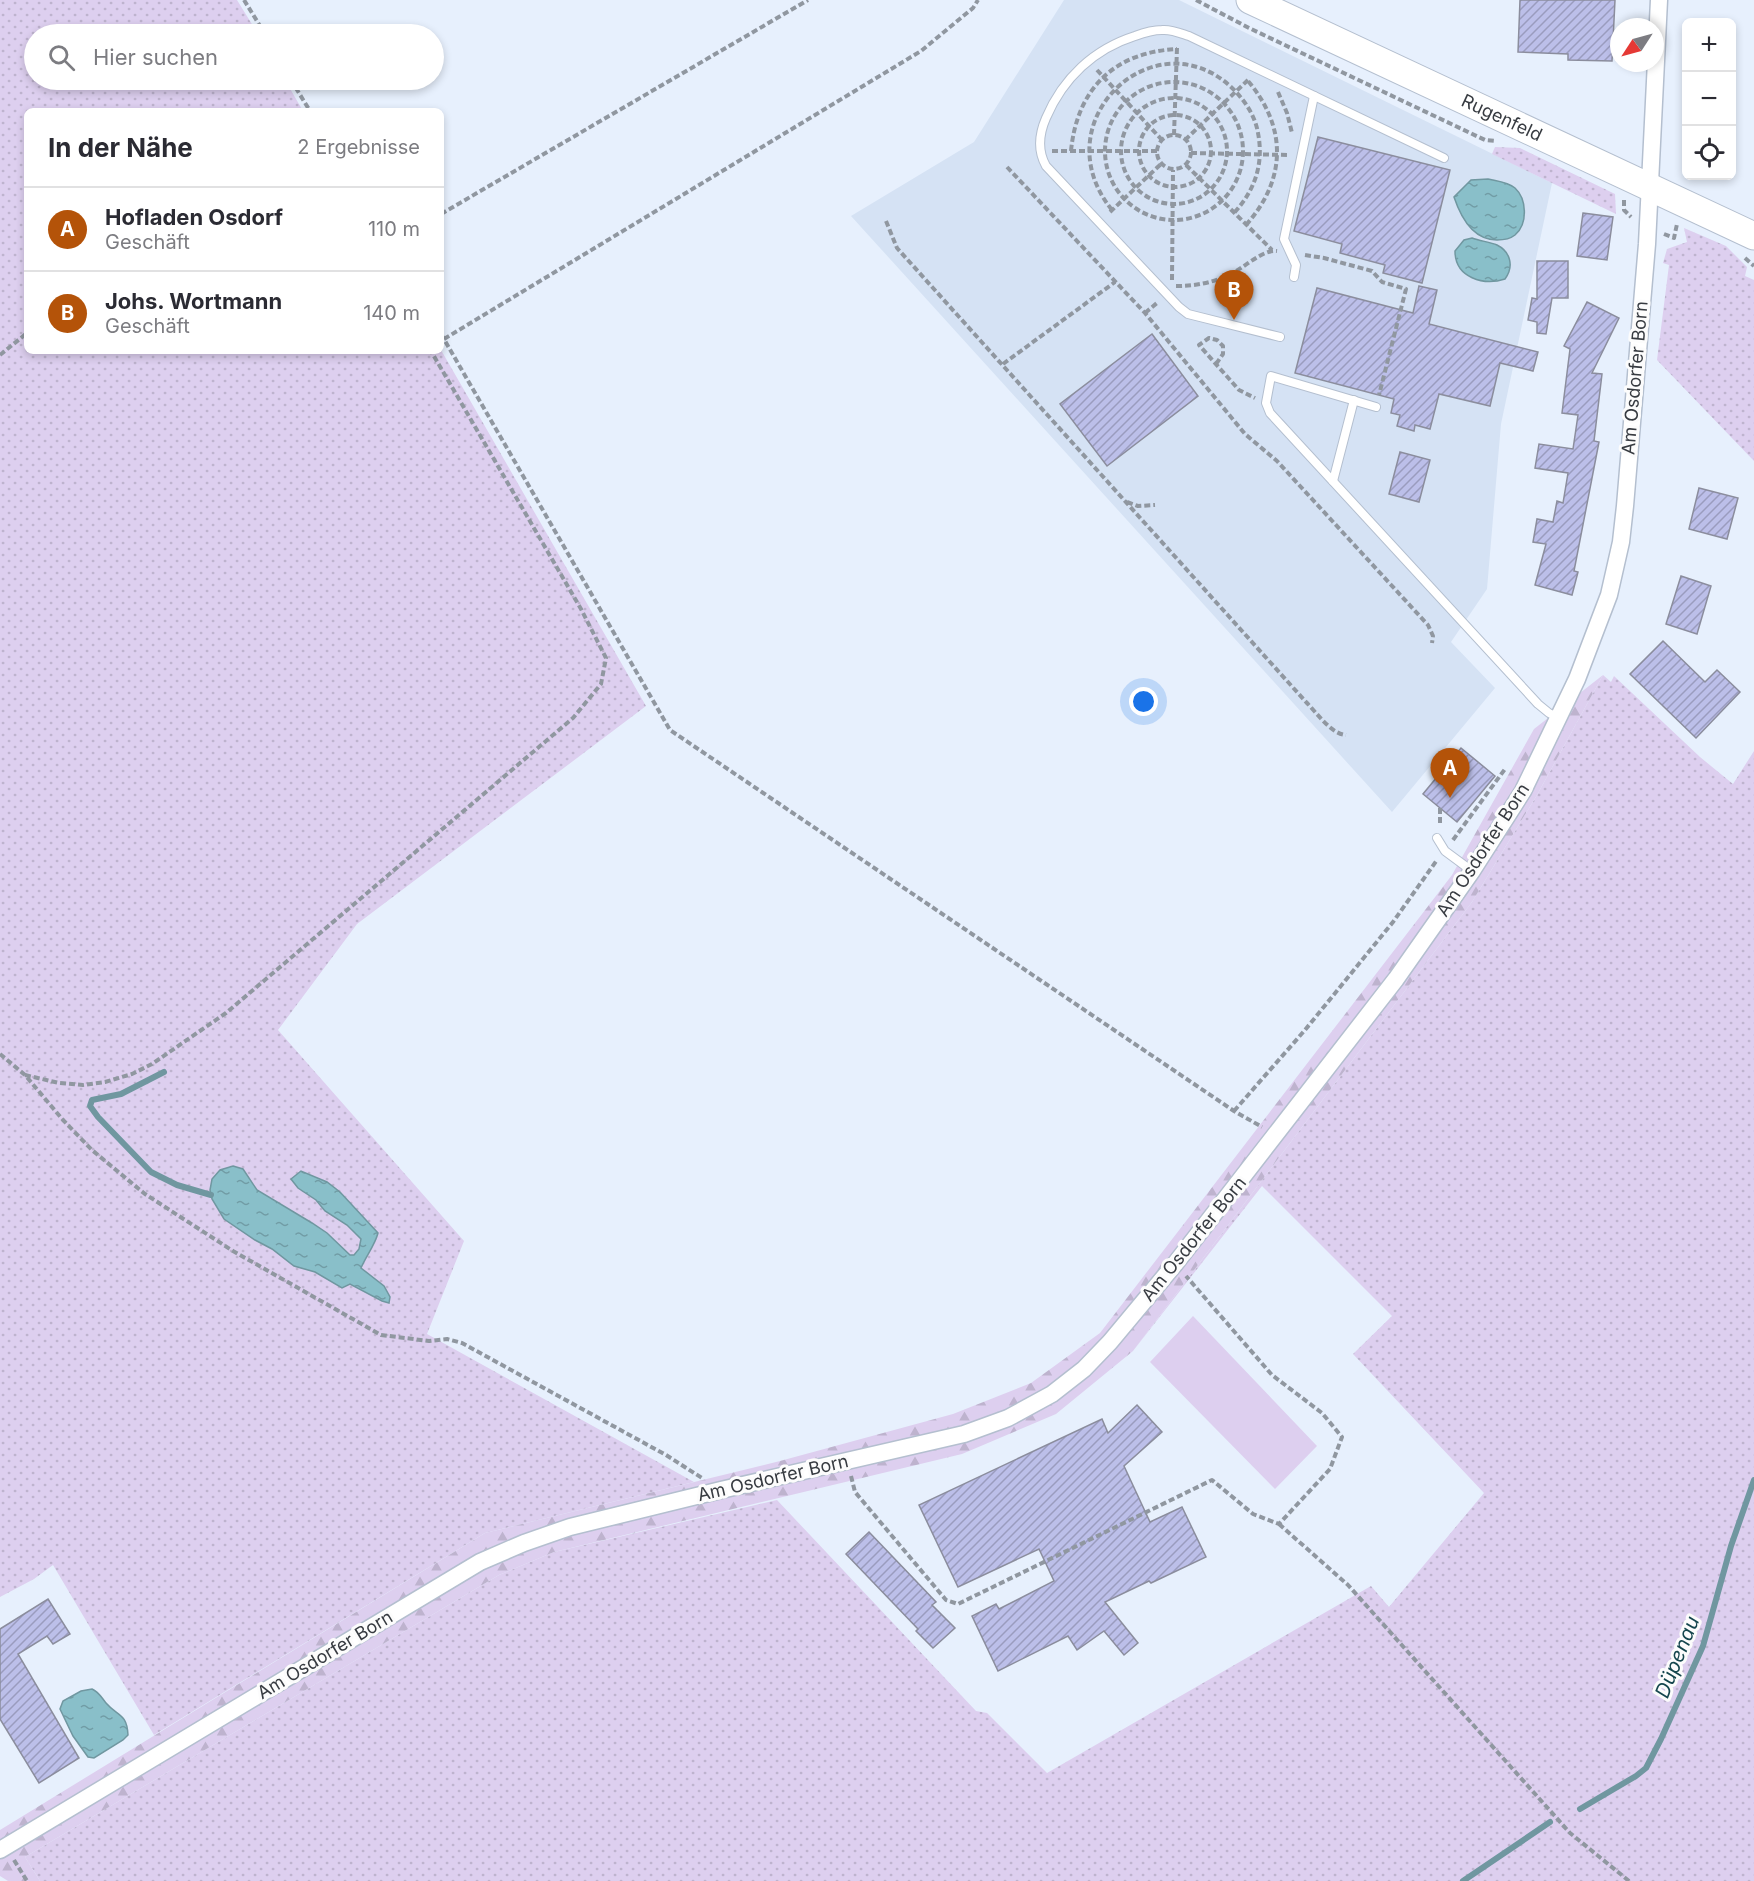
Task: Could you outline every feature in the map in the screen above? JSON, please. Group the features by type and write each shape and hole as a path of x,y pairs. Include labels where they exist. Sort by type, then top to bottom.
{"main road":[{"name":"Rugenfeld","path":"1250,0 1637,191 1754,236"}],"street":[{"name":"Am Osdorfer Born","path":"3,1848 480,1562 570,1527 964,1434 1008,1418 1052,1394 1084,1369 1110,1342 1175,1264 1396,979 1472,871 1523,791 1589,652 1609,595 1621,542 1647,244 1637,191 1659,0"}],"lane":[{"path":"1280,337 1188,314 1046,166 1039,151 1043,123 1050,107 1072,75 1088,60 1108,47 1133,36 1161,29 1177,32 1444,158"},
{"path":"1294,277 1296,265 1284,239 1314,96"},
{"path":"1376,407 1271,376 1266,403 1270,412 1538,704 1559,718"},
{"path":"1334,481 1354,400"},
{"path":"1437,838 1445,851 1472,871"}],"path":[{"path":"244,0 258,24"},
{"path":"444,212 808,0"},
{"path":"444,336 921,51 973,8 978,0"},
{"path":"1174,135 1177,32"},
{"path":"1071,151 1075,126 1083,103 1104,77 1116,66 1145,53 1177,49"},
{"path":"1088,60 1162,140"},
{"path":"1112,210 1095,183 1089,164 1088,151 1093,124 1106,99 1131,77 1150,69 1176,65 1203,70 1221,79 1245,102 1257,126 1260,153 1256,180 1243,203 1234,213"},
{"path":"1185,140 1259,70 1273,85 1284,104 1290,123 1291,143"},
{"path":"1246,225 1265,200 1276,169 1277,154 1276,137 1270,114 1248,81"},
{"path":"1176,82 1202,88 1224,103 1239,126 1243,153 1235,184 1222,201 1205,214 1173,221 1146,215 1124,199 1110,177 1105,151 1113,119 1126,101 1154,85 1176,82"},
{"path":"297,90 308,108"},
{"path":"1175,99 1195,103 1212,114 1223,132 1227,153 1222,173 1211,190 1193,201 1173,204 1153,200 1136,188 1125,171 1121,151 1126,131 1137,114 1155,102 1175,99"},
{"path":"1175,115 1184,116 1200,125 1207,133 1211,153 1206,171 1200,178 1187,186 1173,188 1148,177 1138,151 1141,137 1149,126 1156,120 1175,115"},
{"path":"1174,135 1185,140 1191,153 1186,165 1173,170 1161,164 1156,151 1162,140 1174,135"},
{"path":"1039,151 1156,151"},
{"path":"1191,153 1290,155"},
{"path":"1099,223 1161,164"},
{"path":"1186,165 1273,250"},
{"path":"1007,166 1145,314 1245,434 1277,461 1428,625 1433,636 1432,642"},
{"path":"1173,170 1172,286 1198,285 1223,278 1273,250 1324,258 1372,271 1382,282 1406,289 1376,407"},
{"path":"1636,221 1624,210 1637,191"},
{"path":"1664,234 1674,238 1678,220"},
{"path":"886,221 897,248 1306,702 1333,729 1346,735"},
{"path":"1003,364 1115,282"},
{"path":"0,355 24,335"},
{"path":"1216,364 1223,354 1223,346 1218,340 1209,339 1199,345 1239,390 1266,403"},
{"path":"444,340 670,730 1234,1112 1276,1135"},
{"path":"25,1075 58,1083 83,1085 105,1082 152,1065 226,1013 573,718 601,684 606,658 581,609 433,354"},
{"path":"1127,502 1138,506 1155,505"},
{"path":"1234,1112 1386,931 1432,865 1445,851 1505,769"},
{"path":"0,1054 25,1075 63,1120 115,1170 145,1194 233,1251 381,1335 429,1341 447,1339 462,1343 666,1455 721,1490"},
{"path":"0,1062 6,1059"},
{"path":"1175,1264 1272,1375 1322,1413 1342,1437 1330,1469 1279,1524"},
{"path":"847,1461 855,1492 946,1600 958,1604 1212,1480 1252,1514 1279,1524 1348,1585 1570,1833 1629,1881"},
{"path":"3,1848 27,1881"}],"shaded area":[{"path":"1064,0 1179,0 1552,183 1501,424 1487,589 1451,642 1495,688 1392,812 851,216 974,142"}],"green space":[{"path":"0,0 237,0 252,24 24,24 24,90 291,90 301,108 24,108 24,354 443,354 646,706 357,924 278,1030 464,1241 427,1334 694,1482 485,1533 154,1735 53,1565 34,1579 0,1597"},
{"path":"1495,147 1520,148 1615,194 1616,214 1492,154"},
{"path":"1684,228 1726,246 1747,267 1745,276 1754,280 1754,461 1657,360 1669,265 1663,263 1667,249 1687,242"},
{"path":"1603,675 1611,682 1614,676 1700,757 1733,784 1754,751 1754,1881 40,1881 25,1857 499,1575 554,1552 777,1500 976,1711 987,1713 1047,1773 1371,1586 1389,1607 1484,1493 1353,1354 1392,1316 1262,1186 1133,1351 1472,902 1537,795"},
{"path":"1603,675 1537,795 1472,902 1133,1351 1056,1414 962,1454 554,1552 499,1575 25,1857 40,1881 8,1881 0,1876 0,1830 485,1533 780,1461 953,1414 1031,1383 1100,1333 1452,875 1534,729"},
{"path":"1193,1316 1317,1446 1275,1489 1150,1362"}],"water":[{"path":"1488,179 1512,186 1522,198 1524,218 1522,225 1515,235 1509,238 1489,239 1475,232 1464,220 1454,197 1471,180"},
{"path":"1472,238 1502,248 1510,260 1510,270 1505,279 1480,280 1465,274 1460,268 1455,251 1464,240"},
{"path":"233,1166 243,1169 257,1190 327,1233 350,1255 354,1255 359,1249 361,1239 347,1225 325,1211 316,1200 298,1188 291,1179 301,1171 327,1182 340,1192 378,1233 361,1268 384,1286 390,1297 389,1303 350,1284 342,1288 315,1272 294,1266 272,1249 224,1219 212,1199 210,1190 212,1179 220,1170"},
{"path":"92,1689 124,1719 128,1735 94,1758 88,1757 73,1736 60,1709 63,1701 81,1691"}],"building":[{"path":"1520,0 1615,0 1614,18 1610,18 1610,61 1568,60 1568,54 1518,52"},
{"path":"1318,137 1450,170 1422,283 1383,273 1385,265 1340,253 1342,244 1294,231"},
{"path":"1583,213 1613,217 1607,260 1577,256"},
{"path":"1537,261 1568,261 1568,298 1552,298 1546,334 1537,333 1537,322 1528,320 1532,298 1537,299"},
{"path":"1419,286 1437,290 1429,324 1538,352 1533,371 1500,363 1490,406 1439,394 1430,429 1415,425 1414,431 1397,426 1400,415 1391,413 1394,399 1295,373 1317,288 1413,313"},
{"path":"1587,302 1619,318 1592,373 1602,374 1594,441 1599,442 1574,571 1578,572 1572,595 1535,585 1546,544 1533,542 1537,519 1553,522 1557,501 1563,503 1568,473 1535,468 1539,444 1573,449 1578,415 1562,413 1570,349 1564,346"},
{"path":"1152,334 1198,396 1107,466 1060,404"},
{"path":"1400,452 1430,460 1419,502 1389,494"},
{"path":"1699,488 1738,498 1727,539 1689,529"},
{"path":"1681,576 1711,586 1697,634 1666,624"},
{"path":"1663,641 1705,682 1717,670 1740,692 1696,738 1630,674"},
{"path":"1461,748 1495,776 1457,822 1423,794"},
{"path":"1137,1405 1162,1432 1124,1466 1150,1522 1182,1507 1206,1557 1105,1602 1138,1643 1124,1655 1104,1631 1077,1650 1068,1636 998,1671 972,1616 996,1604 999,1609 1054,1581 1039,1549 958,1587 919,1505 1102,1419 1108,1433"},
{"path":"869,1532 936,1602 932,1605 955,1628 933,1648 916,1631 918,1629 846,1554"},
{"path":"48,1599 70,1634 53,1644 47,1636 18,1654 79,1758 39,1783 0,1719 0,1629"}],"waterway":[{"path":"164,1072 121,1094 92,1100 90,1106 151,1172 177,1185 211,1195"},
{"name":"Düpenau","path":"1580,1809 1646,1768 1703,1646 1731,1546 1754,1480"},
{"name":"Düpenau","path":"1463,1881 1550,1822"}],"place":[{"name":"Johs. Wortmann","path":"1234,320"},
{"name":"Hofladen Osdorf","path":"1450,798"}]}
